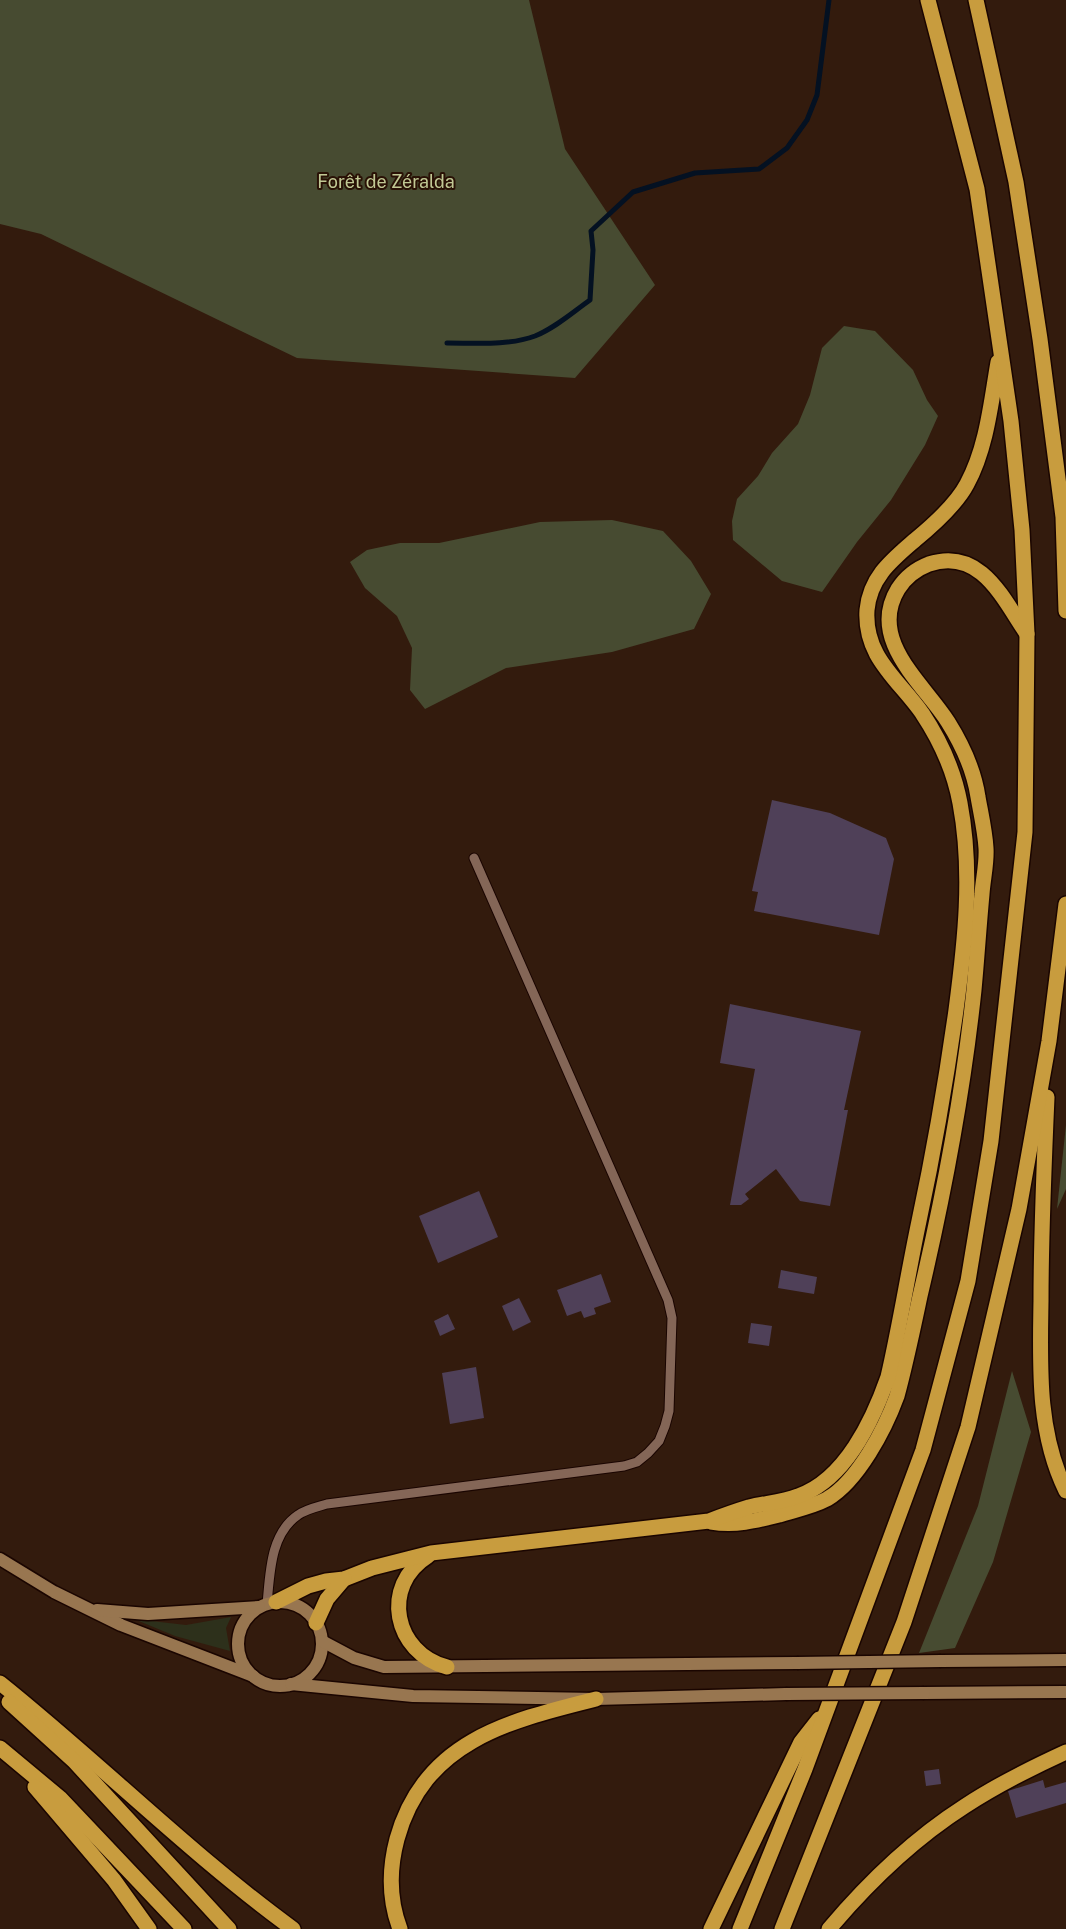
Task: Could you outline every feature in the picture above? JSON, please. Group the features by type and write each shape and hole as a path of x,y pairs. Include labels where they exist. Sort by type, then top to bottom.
{"highway":[{"path":"740,1929 829,1706 923,1450 968,1282 991,1141 1025,832 1027,634 1022,530 1011,421 977,189 928,0"},
{"path":"976,0 1016,182 1040,339 1063,517 1066,611"},
{"path":"267,1604 308,1586 344,1579 372,1568 431,1553 709,1521 749,1507 796,1497 824,1482 840,1467 866,1426 875,1410 888,1376 943,1098 959,989 967,880 964,827 949,765 942,747 922,714 880,662 870,637 868,608 874,583 884,568 934,523 966,485 984,434 1000,349"},
{"path":"709,1521 723,1524 744,1523 817,1504 841,1489 859,1468 887,1420 897,1396 949,1166 968,1043 986,848 974,774 949,724 933,700 906,668 897,653 891,636 892,602 900,585 922,567 948,561 966,564 974,567 989,580 1027,634"},
{"path":"782,1929 904,1622 968,1427 1019,1209 1049,1041 1066,904"},
{"path":"1049,1041 1041,1252 1041,1388 1046,1429 1056,1470 1066,1491"},
{"path":"431,1553 422,1559 408,1575 400,1595 399,1616 406,1636 419,1653 437,1664 447,1667"},
{"path":"316,1623 327,1599 344,1579"},
{"path":"0,1683 85,1754 192,1850 252,1899 293,1929"},
{"path":"0,1694 74,1761 229,1929"},
{"path":"400,1929 391,1891 392,1857 401,1824 418,1791 431,1772 448,1757 498,1728 531,1716 596,1699"},
{"path":"711,1929 801,1742 829,1706"},
{"path":"829,1929 850,1905 917,1842 964,1806 1028,1769 1066,1752"},
{"path":"5,1753 91,1851 149,1929"},
{"path":"5,1753 60,1798 184,1929"}],"main road":[{"path":"0,1559 54,1592 120,1625 271,1684 291,1684 413,1696 596,1699 786,1694 1066,1692"},
{"path":"253,1676 241,1660 238,1640 245,1621 267,1604"},
{"path":"90,1609 148,1614 267,1604 295,1604 311,1615 322,1641 317,1663 302,1679 291,1684"},
{"path":"322,1641 337,1651 369,1664 384,1667 1066,1660"}],"lane":[{"path":"267,1604 271,1564 278,1542 290,1522 306,1511 327,1504 624,1466 637,1462 648,1454 659,1441 669,1411 672,1318 668,1300 474,858"}],"green space":[{"name":"Forêt de Zéralda","path":"0,0 529,0 565,149 655,285 575,378 297,358 41,234 0,224"},
{"path":"844,326 875,331 913,370 927,400 938,416 925,445 891,500 857,542 822,592 782,581 733,540 732,521 737,499 758,476 772,453 798,424 810,395 822,348"},
{"path":"612,520 663,531 691,561 711,594 694,629 612,652 506,668 425,709 410,690 412,648 397,616 365,588 350,562 367,550 400,543 439,543 540,522"},
{"path":"1066,1125 1066,1189 1057,1209"},
{"path":"1012,1371 1031,1432 993,1562 955,1648 919,1653 978,1506"},
{"path":"231,1617 226,1628 230,1651 175,1636 134,1619 186,1625"}],"building":[{"path":"772,800 830,813 886,838 894,859 879,935 754,911 758,892 752,891"},
{"path":"730,1004 861,1031 844,1110 848,1110 830,1206 800,1201 776,1169 745,1194 749,1199 741,1205 730,1205 755,1069 720,1063"},
{"path":"479,1191 498,1237 438,1263 419,1216"},
{"path":"781,1270 817,1277 814,1294 778,1288"},
{"path":"601,1274 611,1302 594,1308 596,1314 584,1318 581,1311 567,1316 557,1290"},
{"path":"519,1298 531,1322 513,1331 502,1306"},
{"path":"448,1314 455,1329 440,1336 434,1321"},
{"path":"751,1323 772,1326 769,1346 748,1343"},
{"path":"476,1367 484,1418 450,1424 442,1373"},
{"path":"939,1769 941,1784 926,1786 924,1771"},
{"path":"1043,1780 1045,1788 1066,1782 1066,1803 1016,1818 1008,1791"}],"waterway":[{"path":"447,343 514,341 535,336 550,329 590,300 593,250 591,231 633,192 695,173 759,169 787,148 807,120 817,95 829,0"}]}
